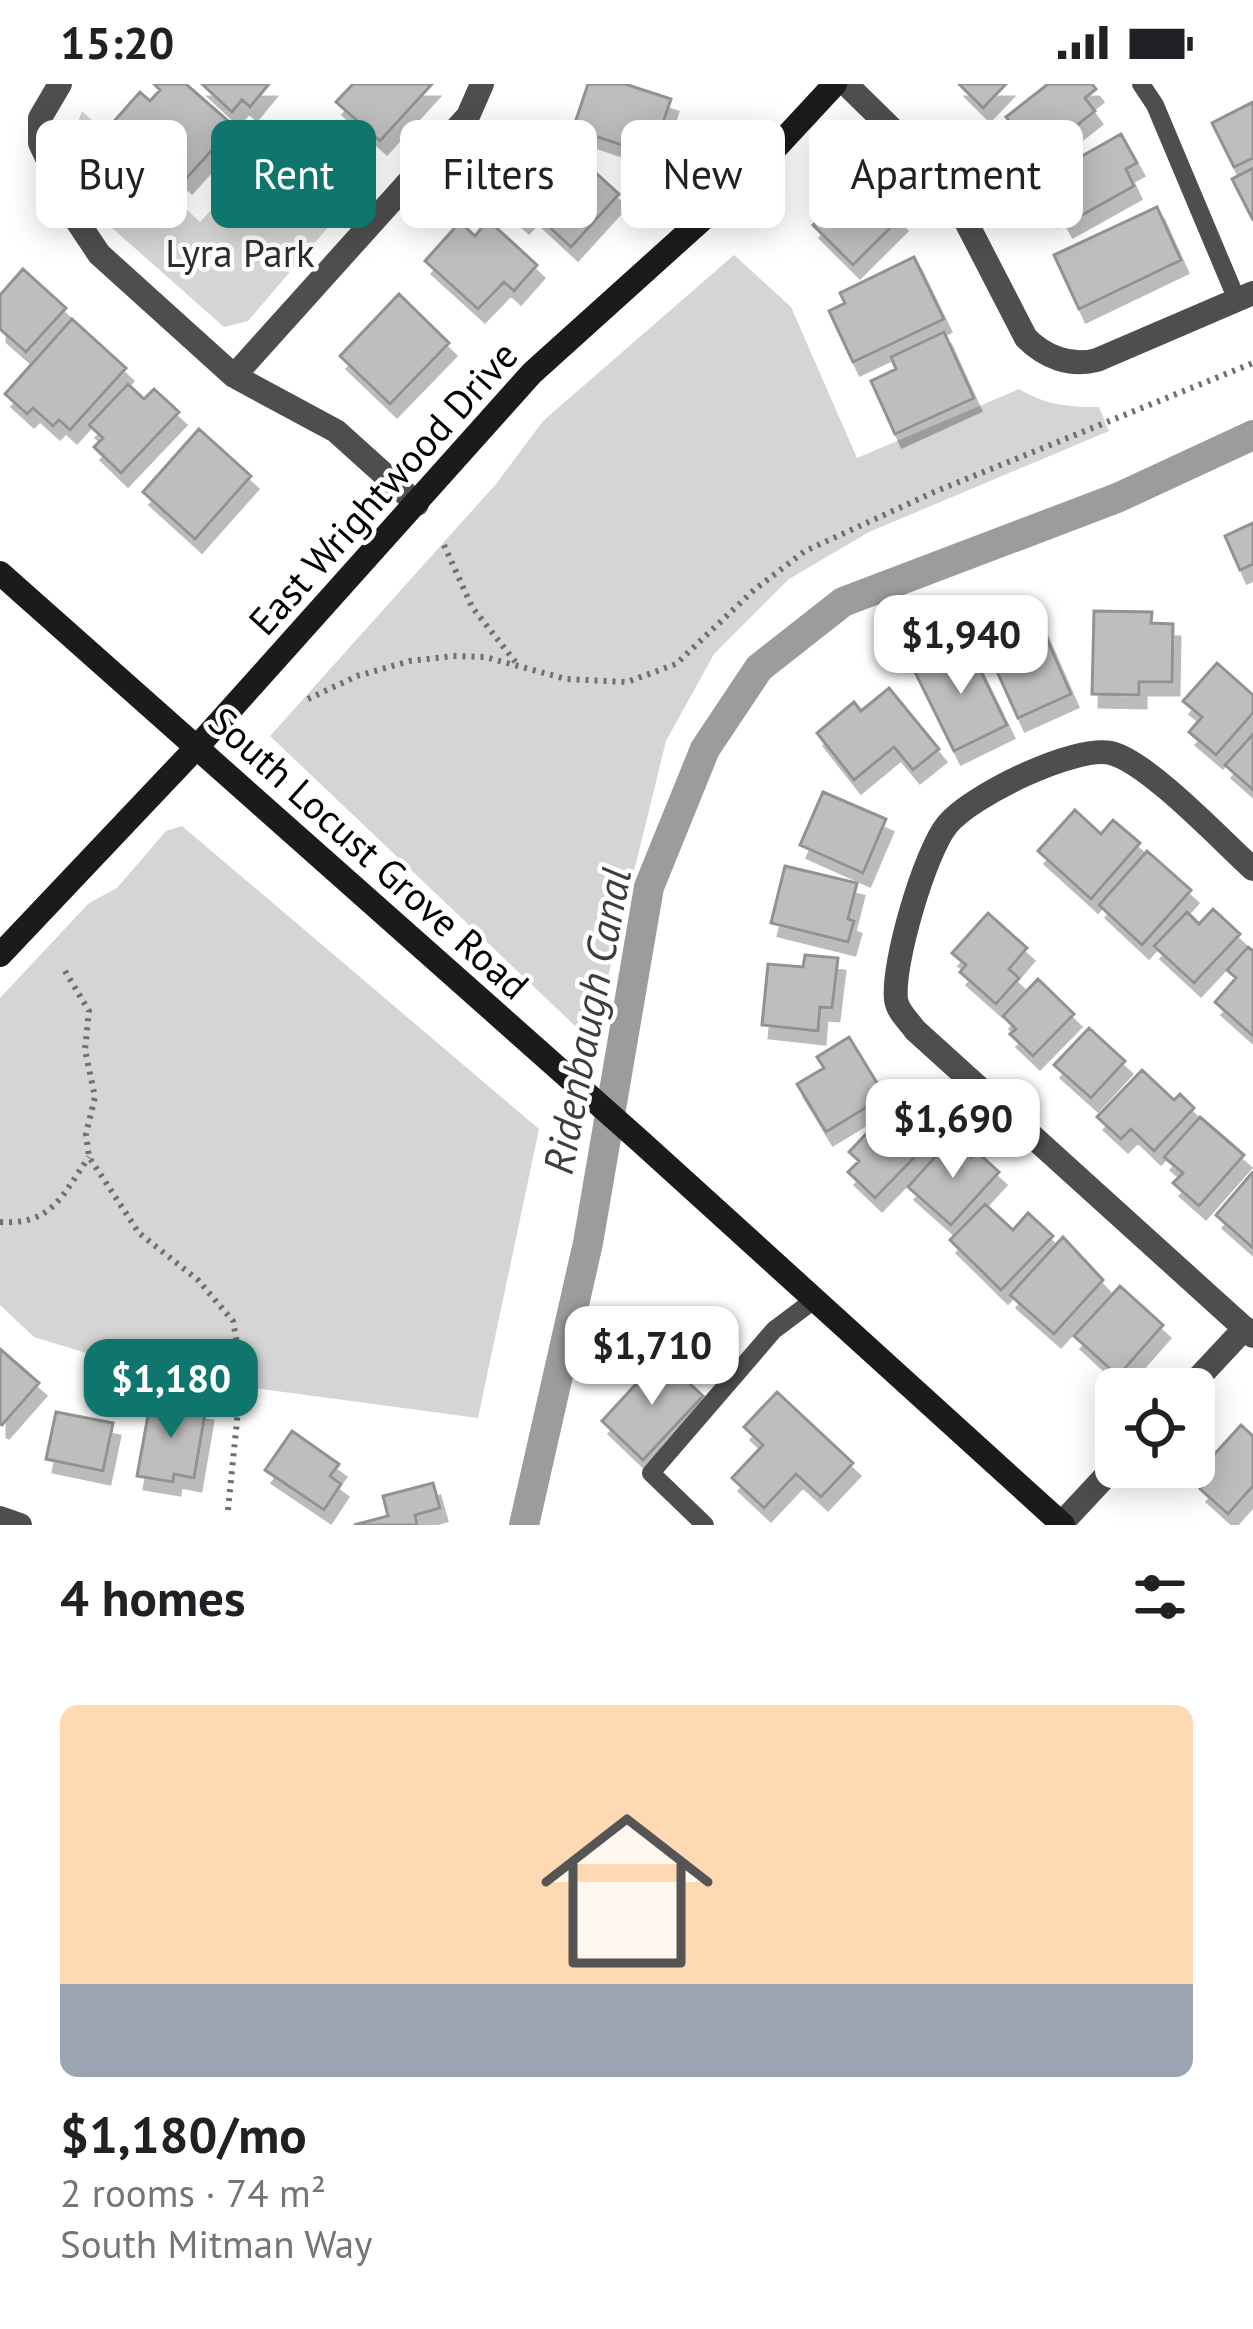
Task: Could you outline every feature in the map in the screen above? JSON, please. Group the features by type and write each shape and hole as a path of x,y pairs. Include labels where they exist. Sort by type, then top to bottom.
{"main road":[{"name":"East Wrightwood Drive","path":"0,955 196,747 532,373 745,181 835,84"},
{"name":"South Locust Grove Road","path":"0,573 640,1141 1062,1524"}],"street":[{"path":"60,84 40,118 40,143 77,221 99,254 234,376 336,431 417,504"},
{"path":"234,376 468,116 482,84"},
{"path":"847,84 945,181 1025,338 1058,359 1083,364 1097,361 1245,297"},
{"path":"1210,1368 1249,1332 915,1030 896,1005 896,974 930,850 949,821 979,798 1076,755 1109,753 1138,765 1253,869"},
{"path":"1062,1524 1095,1488"},
{"path":"0,1518 20,1525"}],"lane":[{"path":"1141,84 1245,297"},
{"path":"705,1525 651,1473 774,1330 814,1300"}],"path":[{"path":"308,699 357,676 410,661 453,656 485,657 566,679 627,682 676,664 754,590 805,551 1253,363"},
{"path":"444,545 472,607 518,668"},
{"path":"65,970 88,1011 86,1050 95,1097 86,1134 89,1157 139,1233 198,1280 233,1321 242,1371 228,1510"},
{"path":"0,1222 38,1218 56,1206 89,1157"}],"green space":[{"name":"Lyra Park","path":"187,210 200,222 211,210 211,228 327,228 248,321 224,327 112,228 187,228"},
{"path":"734,255 791,307 857,458 1019,389 1057,404 1099,407 1109,431 869,532 789,579 714,654 666,741 592,1042 270,736 496,484 543,421"},
{"path":"182,826 539,1129 478,1418 158,1375 34,1337 0,1305 0,998 89,903 117,888 166,831"}],"building":[{"path":"154,84 186,84 227,120 211,120 211,151 187,178 187,120 115,120 140,92 150,101 160,90"},
{"path":"202,84 269,84 250,107 242,100 232,112"},
{"path":"353,84 432,84 380,141 376,120 356,120 336,102"},
{"path":"588,84 625,84 671,99 664,120 621,120 621,145 597,137 597,120 576,120"},
{"path":"959,84 1006,84 983,108"},
{"path":"1048,84 1092,84 1096,89 1085,98 1095,111 1083,121 1006,117"},
{"path":"1253,102 1253,158 1234,167 1212,123"},
{"path":"1121,134 1137,163 1126,169 1134,186 1083,214 1083,155"},
{"path":"1253,168 1253,220 1232,179"},
{"path":"597,174 619,194 597,218"},
{"path":"1157,207 1181,260 1079,309 1054,255"},
{"path":"455,228 466,228 475,236 482,228 497,228 537,265 514,291 504,282 478,309 425,261"},
{"path":"550,228 588,228 571,247"},
{"path":"816,228 890,228 853,265"},
{"path":"914,257 944,319 853,362 829,311 845,303 840,293"},
{"path":"23,269 66,308 26,352 0,329 0,295"},
{"path":"399,294 449,343 390,404 340,356"},
{"path":"72,319 126,368 70,430 59,420 53,426 33,408 27,414 5,394"},
{"path":"944,332 974,398 895,434 871,381 896,369 891,357"},
{"path":"128,384 144,399 154,389 179,412 121,473 94,447 103,438 89,425"},
{"path":"199,429 251,476 195,539 143,492"},
{"path":"1253,523 1253,564 1240,570 1225,536"},
{"path":"1094,611 1152,612 1151,623 1173,624 1172,682 1139,682 1139,695 1092,694"},
{"path":"1040,623 1071,694 1018,718 986,647"},
{"path":"967,643 1007,725 954,751 914,670"},
{"path":"1217,663 1253,695 1253,713 1216,755 1189,732 1202,717 1183,701"},
{"path":"889,688 939,749 913,770 894,747 854,780 817,733 854,702 861,711"},
{"path":"1253,734 1253,790 1225,765"},
{"path":"823,792 886,819 863,873 800,845"},
{"path":"1075,810 1101,834 1113,820 1140,843 1091,899 1038,851"},
{"path":"1147,851 1191,890 1142,945 1099,905"},
{"path":"785,866 857,883 848,942 771,923"},
{"path":"1213,909 1240,934 1194,983 1154,946 1187,912 1199,924"},
{"path":"988,913 1027,948 1009,969 1019,978 996,1004 960,972 966,965 952,953"},
{"path":"1248,947 1253,951 1253,1036 1215,1002 1236,978 1227,970"},
{"path":"805,955 838,958 832,1008 820,1007 818,1031 762,1025 768,964 803,967"},
{"path":"1038,979 1074,1014 1033,1056 1010,1034 1016,1029 1003,1016"},
{"path":"1089,1028 1125,1061 1091,1098 1054,1065"},
{"path":"849,1037 885,1096 826,1132 797,1084 824,1068 817,1057"},
{"path":"1142,1070 1174,1100 1180,1094 1194,1108 1154,1151 1131,1129 1121,1139 1097,1117"},
{"path":"890,1109 902,1121 913,1109 938,1133 875,1198 848,1172 859,1161 849,1152"},
{"path":"1200,1117 1244,1155 1199,1206 1173,1183 1183,1173 1164,1157"},
{"path":"951,1139 971,1157 976,1151 999,1172 951,1225 908,1187"},
{"path":"1253,1174 1253,1248 1216,1215"},
{"path":"985,1204 1013,1230 1028,1213 1053,1236 1001,1290 950,1240"},
{"path":"1063,1237 1103,1280 1054,1334 1010,1295"},
{"path":"1120,1286 1163,1325 1125,1368 1109,1368 1074,1336"},
{"path":"0,1349 39,1383 2,1425 0,1424"},
{"path":"661,1357 703,1396 643,1460 602,1421"},
{"path":"777,1392 853,1463 821,1497 796,1474 764,1508 732,1478 763,1445 744,1427"},
{"path":"151,1399 206,1408 194,1478 174,1474 173,1482 137,1476"},
{"path":"56,1412 113,1423 103,1471 46,1459"},
{"path":"1241,1425 1253,1436 1253,1486 1228,1514 1200,1489 1215,1488 1215,1454"},
{"path":"292,1431 339,1464 330,1476 341,1484 324,1510 265,1470"},
{"path":"433,1483 440,1508 415,1515 417,1525 354,1525 388,1516 383,1496"}],"waterway":[{"name":"Ridenbaugh Canal","path":"524,1525 588,1243 649,887 705,749 759,668 843,602 1117,498 1253,435"}]}
